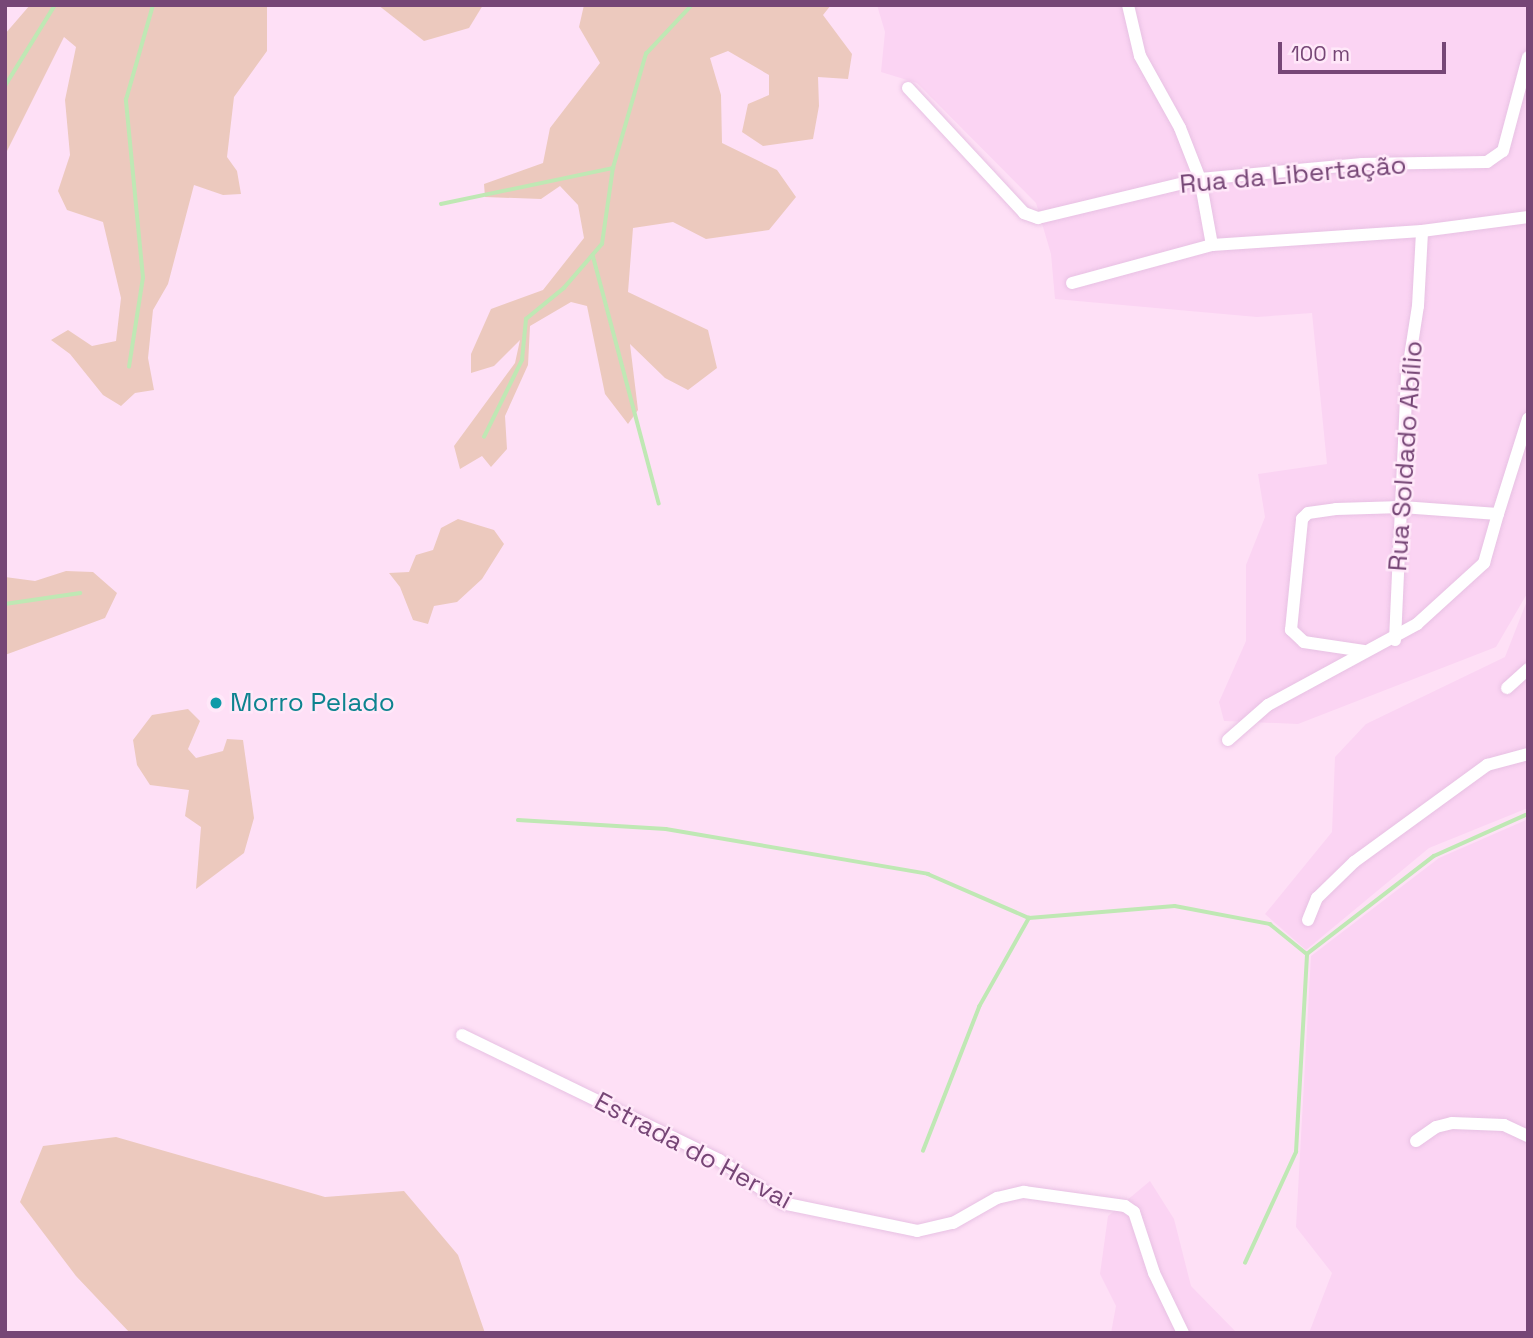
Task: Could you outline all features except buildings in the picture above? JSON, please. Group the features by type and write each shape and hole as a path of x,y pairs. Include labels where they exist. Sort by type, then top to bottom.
{"street":[{"path":"1128,5 1140,56 1180,128 1200,179 1212,246"},
{"name":"Rua da Libertação","path":"908,88 1024,213 1038,218 1200,179 1362,164 1487,162 1503,150 1524,92 1528,57"},
{"path":"1072,283 1212,246 1422,231 1528,217"},
{"name":"Rua Soldado Abílio","path":"1395,639 1407,376 1418,306 1422,231"},
{"path":"1228,740 1268,705 1364,651 1395,639 1476,572 1484,563 1528,419"},
{"path":"1364,651 1304,642 1291,630 1302,519 1308,513 1336,509 1402,507 1498,514"},
{"path":"1507,688 1528,668"},
{"path":"1308,920 1317,898 1354,862 1487,765 1528,754"},
{"name":"Estrada do Hervai","path":"462,1035 719,1160 782,1203 917,1231 953,1223 997,1198 1024,1192 1111,1201 1134,1212 1154,1273 1183,1333"},
{"path":"1416,1141 1436,1127 1452,1123 1504,1125 1528,1136"}],"shaded area":[{"path":"30,5 267,5 267,51 234,97 227,157 237,171 241,194 223,195 194,185 168,284 153,310 148,358 154,390 135,393 121,406 103,395 70,354 51,340 68,330 92,346 116,341 121,298 103,222 67,210 58,191 70,155 65,100 76,47 64,37 5,155 5,34"},
{"path":"378,5 483,5 469,28 424,41"},
{"path":"584,5 831,5 823,15 852,54 848,79 818,77 819,106 813,139 763,146 742,132 748,104 769,95 769,75 728,51 710,58 721,95 722,143 777,170 796,197 769,230 706,239 673,222 633,228 628,292 708,330 717,368 688,390 665,378 630,344 638,410 628,424 605,394 587,306 571,302 530,326 528,365 505,416 507,449 491,467 482,456 460,469 454,446 515,363 520,340 494,366 471,373 471,354 491,309 543,290 584,238 578,205 560,186 541,199 485,197 484,184 543,163 550,128 600,63 579,27"},
{"path":"877,5 1528,5 1528,592 1496,647 1298,724 1224,721 1219,702 1246,641 1246,565 1265,517 1258,474 1327,464 1312,313 1257,317 1055,299 1051,254 1036,203 917,83 881,72 885,32"},
{"path":"458,519 494,530 504,544 482,579 457,602 434,606 428,624 413,620 400,587 389,573 409,572 416,555 433,550 441,528"},
{"path":"66,571 93,572 117,593 105,618 5,655 5,577 35,581"},
{"path":"1528,598 1528,808 1429,848 1306,950 1265,914 1332,832 1335,757 1366,724 1505,657"},
{"path":"188,709 200,721 188,749 196,758 223,751 227,739 243,740 254,818 244,853 196,889 201,827 185,816 189,790 150,785 137,765 133,740 152,715"},
{"path":"1528,819 1528,1333 1309,1333 1332,1273 1296,1227 1311,956 1439,858"},
{"path":"116,1137 325,1197 404,1191 458,1255 485,1333 130,1333 76,1276 20,1202 43,1146"},
{"path":"1150,1181 1174,1219 1191,1286 1237,1333 1111,1333 1116,1306 1100,1274 1108,1216"}],"waterway":[{"path":"5,86 55,5"},
{"path":"129,367 143,278 126,100 153,5"},
{"path":"484,437 522,360 526,319 564,288 602,244 613,168 646,54 692,5"},
{"path":"441,204 613,168"},
{"path":"593,255 659,503"},
{"path":"5,604 80,593"},
{"path":"518,820 666,829 928,874 1029,918 1175,906 1270,924 1307,954 1434,856 1528,814"},
{"path":"923,1151 979,1007 1029,918"},
{"path":"1245,1263 1296,1152 1307,954"}],"place":[{"name":"Morro Pelado","path":"216,703"}]}
